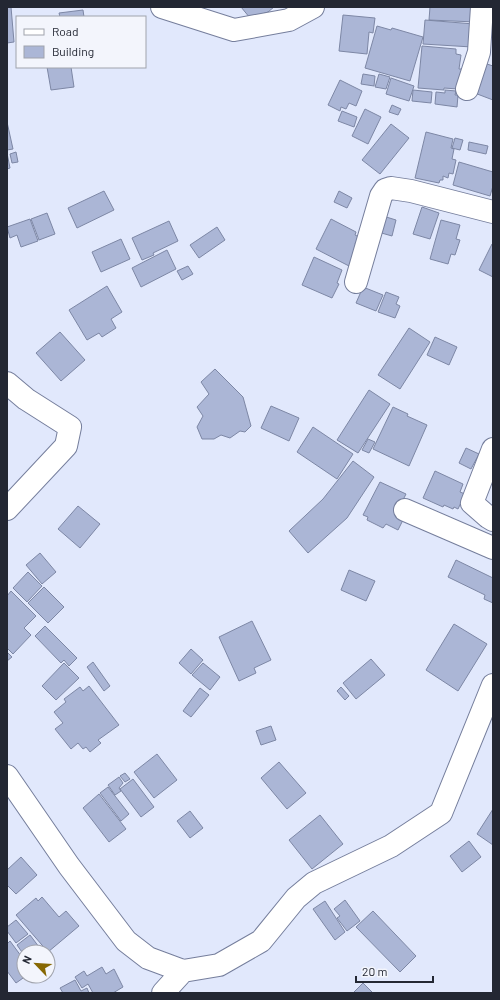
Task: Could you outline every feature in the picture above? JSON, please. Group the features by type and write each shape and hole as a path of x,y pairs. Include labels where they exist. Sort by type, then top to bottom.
{"street":[{"path":"162,7 234,30 289,20 313,7"},
{"path":"467,89 479,52 482,7"},
{"path":"356,282 381,196 386,190 391,188 411,191 493,212"},
{"path":"7,383 26,399 70,427 66,446 7,509"},
{"path":"493,449 472,503 493,520"},
{"path":"405,510 493,548"},
{"path":"7,776 70,866 126,941 148,958 183,971 219,965 261,941 296,898 314,883 391,846 441,813 493,685"},
{"path":"163,993 183,971"}],"building":[{"path":"7,7 11,7 14,42 7,43"},
{"path":"241,7 274,7 268,12 250,18"},
{"path":"430,7 477,7 476,22 429,20"},
{"path":"83,10 84,16 60,16 59,13"},
{"path":"343,15 375,18 373,33 369,32 367,54 339,51"},
{"path":"425,20 474,24 472,47 423,44"},
{"path":"377,26 391,30 392,28 423,37 410,81 365,68"},
{"path":"422,46 456,49 456,54 461,55 459,69 463,69 458,89 444,88 444,90 418,88"},
{"path":"484,63 493,66 493,100 472,92"},
{"path":"47,68 71,68 74,87 51,90"},
{"path":"363,74 375,76 374,86 361,84"},
{"path":"379,74 390,77 386,89 375,87"},
{"path":"391,78 414,86 409,101 386,94"},
{"path":"340,80 362,91 356,106 349,103 346,109 341,107 340,111 328,105"},
{"path":"413,90 432,92 431,103 412,101"},
{"path":"445,90 456,91 455,95 458,95 457,107 435,104 436,92 445,93"},
{"path":"392,105 401,109 398,115 389,112"},
{"path":"365,109 381,117 368,144 352,136"},
{"path":"342,111 357,117 354,127 338,121"},
{"path":"7,122 13,149 7,150"},
{"path":"391,124 409,138 380,174 362,160"},
{"path":"426,132 453,139 451,148 454,149 452,159 456,160 453,174 449,173 448,178 443,176 443,180 440,180 439,183 415,178"},
{"path":"455,138 463,140 460,150 452,148"},
{"path":"469,142 488,146 486,154 468,150"},
{"path":"16,152 18,162 12,163 10,154"},
{"path":"7,153 10,168 7,169"},
{"path":"459,162 493,172 493,186 490,196 453,185"},
{"path":"104,191 114,210 77,228 68,208"},
{"path":"339,191 352,198 347,208 334,202"},
{"path":"422,207 439,213 430,239 413,234"},
{"path":"47,213 55,234 39,240 31,219"},
{"path":"383,216 396,220 392,236 378,232"},
{"path":"30,219 38,241 21,247 17,235 10,238 7,227"},
{"path":"331,219 356,232 355,235 359,237 355,244 359,246 349,266 316,249"},
{"path":"441,220 460,225 456,239 460,240 455,255 451,254 448,264 430,259"},
{"path":"169,221 178,241 142,260 132,238"},
{"path":"217,227 225,240 199,258 190,245"},
{"path":"121,239 130,259 101,272 92,252"},
{"path":"492,244 493,245 493,277 479,270"},
{"path":"167,250 176,269 141,287 132,268"},
{"path":"314,257 342,270 337,283 339,284 332,298 302,285"},
{"path":"188,266 193,274 182,280 177,271"},
{"path":"107,286 122,312 111,319 116,328 102,337 99,333 87,340 69,310"},
{"path":"363,287 383,295 376,311 356,303"},
{"path":"386,292 399,297 396,304 400,306 395,318 378,312"},
{"path":"409,328 430,342 400,389 378,375"},
{"path":"60,332 85,360 61,381 36,353"},
{"path":"435,337 457,347 449,365 427,355"},
{"path":"215,369 243,397 251,426 245,432 240,431 230,438 221,435 214,439 202,439 197,427 203,416 197,407 209,394 201,382"},
{"path":"369,390 390,404 358,453 337,440"},
{"path":"271,406 299,418 289,441 261,428"},
{"path":"393,407 408,414 407,416 427,425 409,466 373,449"},
{"path":"313,427 353,454 337,479 297,452"},
{"path":"368,439 375,442 369,453 362,450"},
{"path":"466,448 479,454 471,469 459,463"},
{"path":"353,461 374,477 347,518 308,553 289,531 323,499"},
{"path":"435,471 463,484 460,492 465,494 458,509 454,507 453,509 444,505 443,507 423,498"},
{"path":"380,482 406,494 398,510 406,514 398,530 386,524 383,528 367,520 368,517 363,515"},
{"path":"78,506 100,524 80,548 58,529"},
{"path":"40,553 56,572 42,584 26,565"},
{"path":"456,560 493,578 493,603 484,599 485,595 448,577"},
{"path":"349,570 375,581 366,601 341,590"},
{"path":"28,572 42,586 27,602 13,588"},
{"path":"44,587 64,607 48,623 28,603"},
{"path":"11,591 36,616 24,628 31,635 13,654 7,648 7,596"},
{"path":"252,621 271,660 254,668 256,673 239,681 219,637"},
{"path":"454,624 487,644 458,691 426,670"},
{"path":"45,626 77,658 69,666 64,660 61,663 35,636"},
{"path":"191,649 203,660 191,674 179,663"},
{"path":"7,652 12,657 7,661"},
{"path":"371,659 385,675 356,699 343,683"},
{"path":"93,662 110,686 104,691 87,667"},
{"path":"64,663 79,678 56,700 42,686"},
{"path":"203,663 220,677 210,690 192,675"},
{"path":"89,686 119,725 98,740 101,743 90,752 86,747 83,749 78,743 71,749 55,729 63,723 54,712 66,702 64,699 80,687 83,691"},
{"path":"341,687 349,696 345,700 337,691"},
{"path":"200,688 209,695 191,717 183,711"},
{"path":"271,726 276,740 261,745 256,731"},
{"path":"157,754 177,780 154,798 134,772"},
{"path":"279,762 306,793 287,809 261,778"},
{"path":"125,773 130,779 125,782 120,776"},
{"path":"119,777 123,783 119,788 121,791 115,795 108,785"},
{"path":"133,779 154,807 141,817 120,789"},
{"path":"108,787 129,814 121,821 100,793"},
{"path":"99,794 126,829 109,842 83,808"},
{"path":"493,809 493,845 477,834"},
{"path":"190,811 203,828 190,838 177,821"},
{"path":"320,815 343,844 312,869 289,840"},
{"path":"469,841 481,857 462,872 450,856"},
{"path":"21,857 37,875 16,894 7,885 7,870"},
{"path":"42,897 59,917 66,911 79,926 56,945 56,944 41,944 16,915 36,898 38,901"},
{"path":"345,900 360,921 347,931 337,918 340,916 334,909"},
{"path":"325,901 345,932 335,940 313,909"},
{"path":"373,911 416,956 400,972 356,927"},
{"path":"16,920 28,934 16,943 7,931 7,927"},
{"path":"30,935 37,944 18,944"},
{"path":"10,941 16,949 16,983 7,971 7,944"},
{"path":"102,967 106,974 114,969 123,987 113,993 93,993 88,984 82,988 75,977 84,971 87,976"},
{"path":"75,980 81,991 87,988 89,993 63,993 60,988"},
{"path":"363,983 373,993 353,993"}]}
